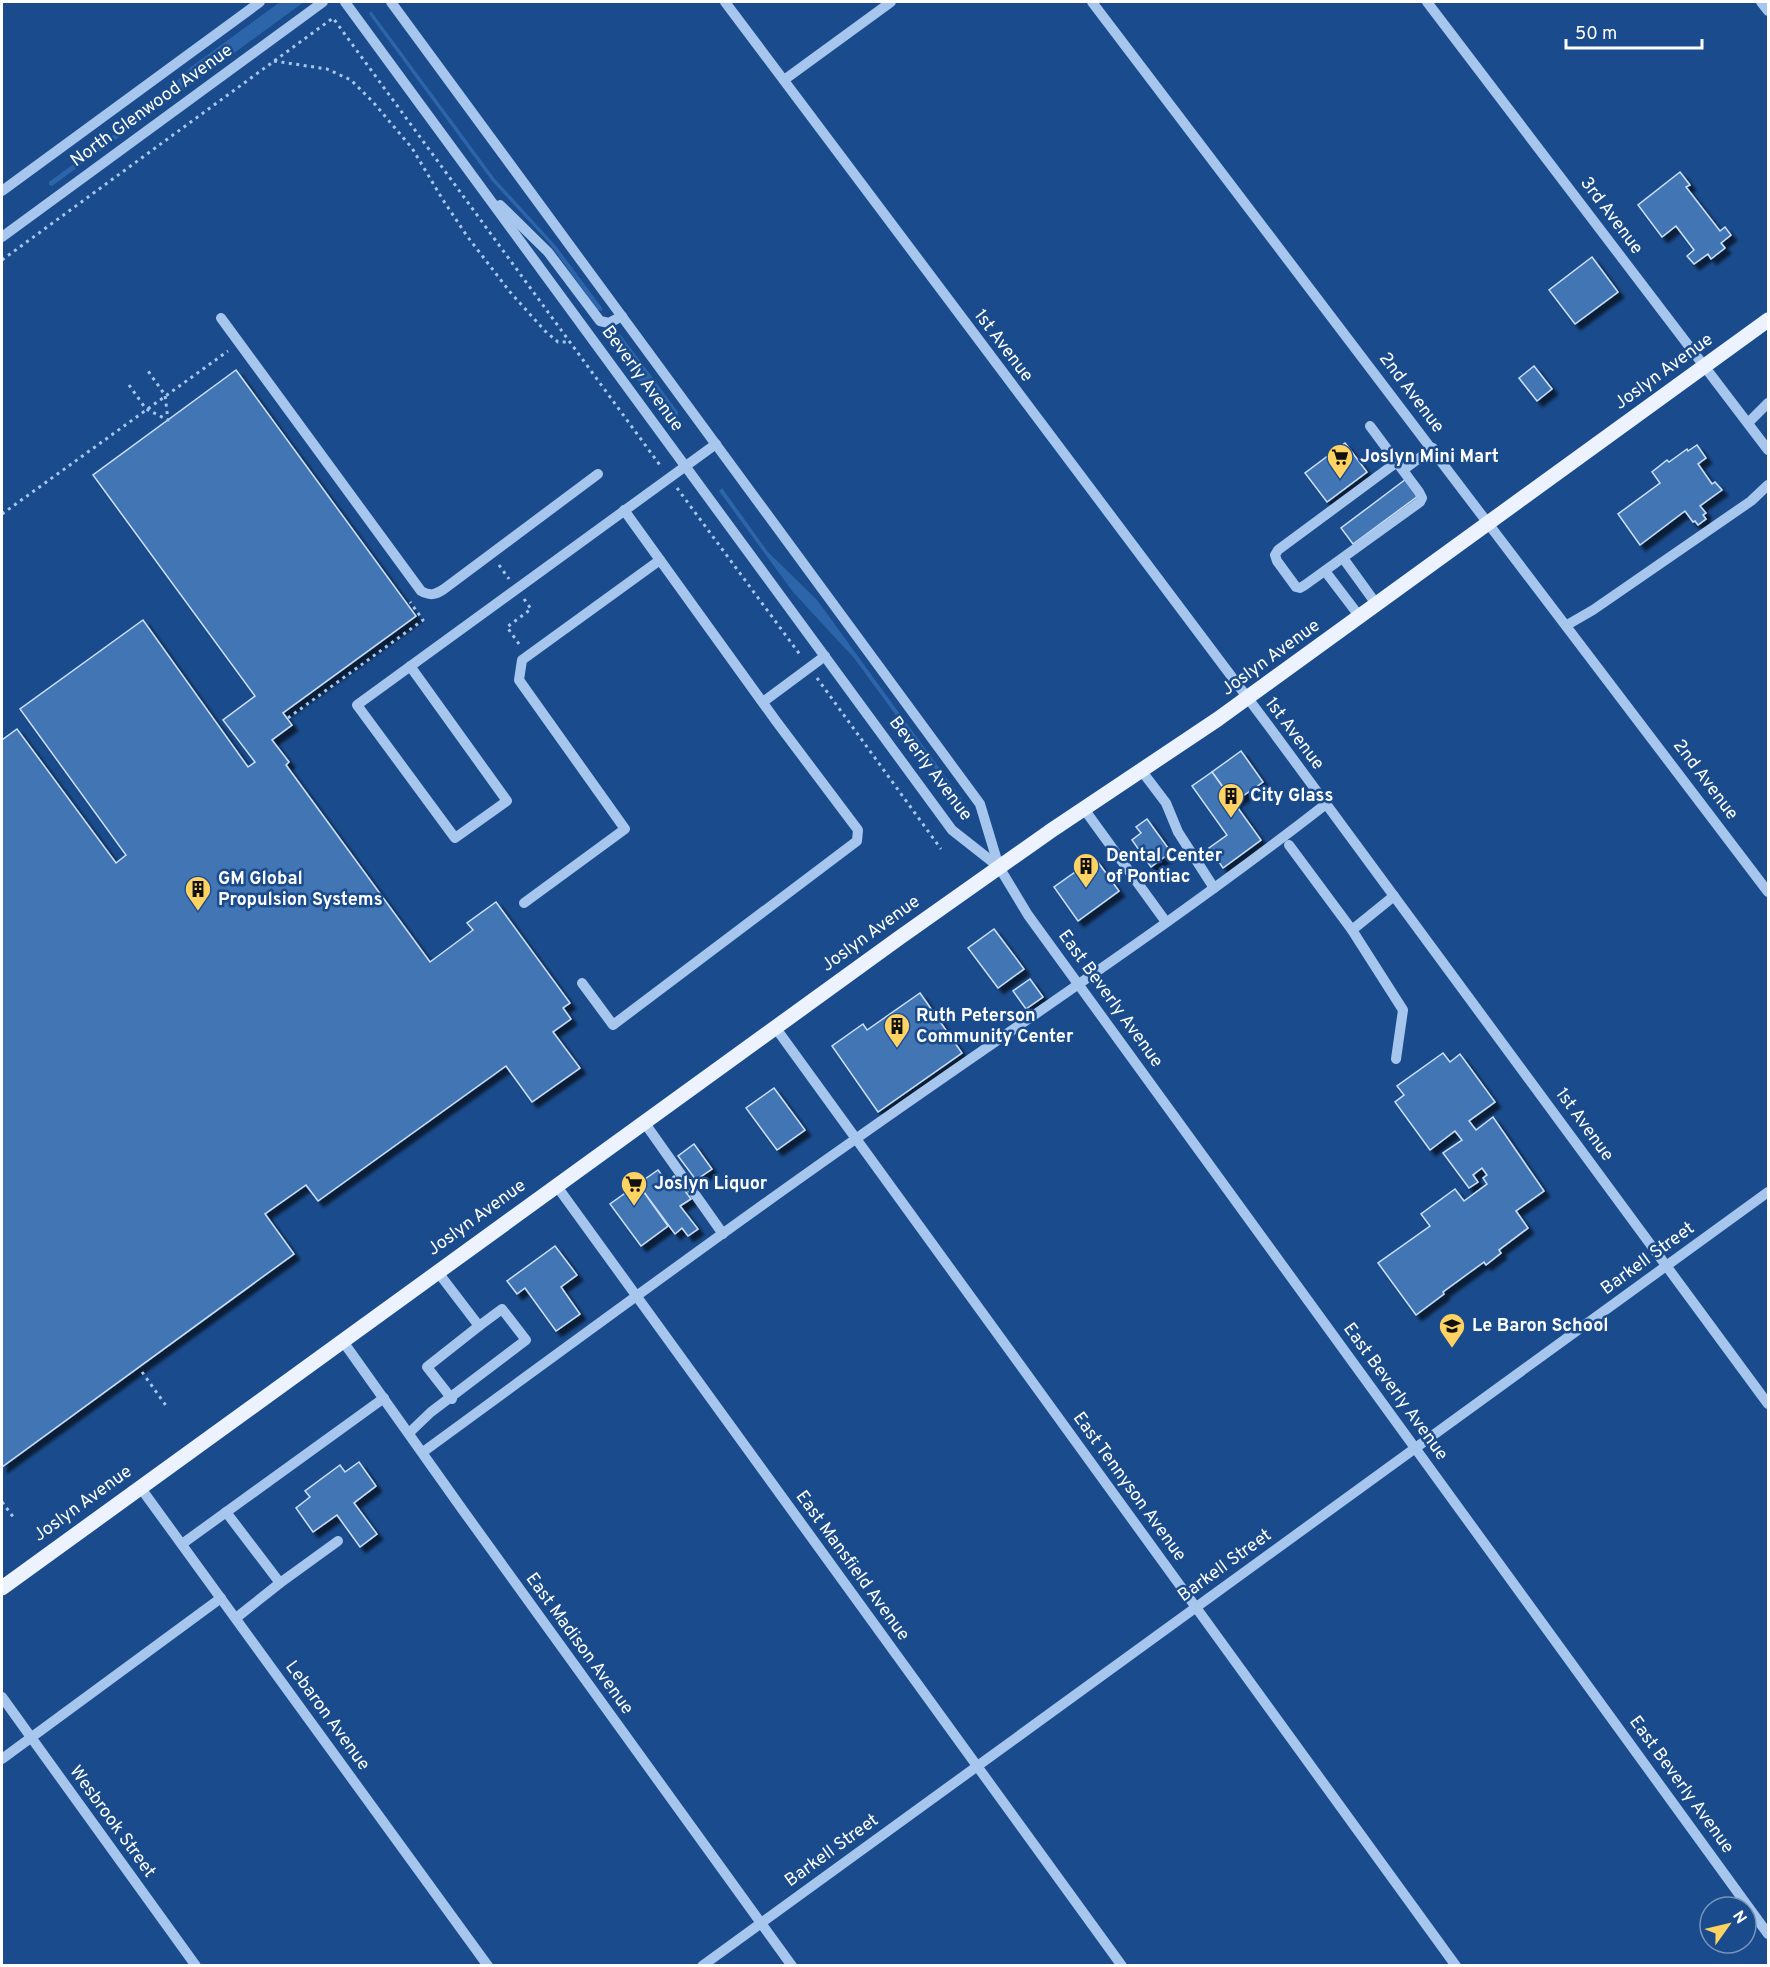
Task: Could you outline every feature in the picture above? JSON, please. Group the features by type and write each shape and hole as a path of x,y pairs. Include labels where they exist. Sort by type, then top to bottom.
{"main road":[{"name":"Joslyn Avenue","path":"2,1588 775,1027 999,867 1247,699 1768,320"}],"street":[{"name":"North Glenwood Avenue","path":"2,191 260,2"},
{"name":"North Glenwood Avenue","path":"2,237 323,2"},
{"name":"Beverly Avenue","path":"345,2 952,830 999,867"},
{"name":"Beverly Avenue","path":"391,2 980,804 999,867"},
{"name":"1st Avenue","path":"725,2 1326,804 1768,1404"},
{"path":"784,80 891,2"},
{"name":"2nd Avenue","path":"1092,2 1490,523 1768,892"},
{"name":"3rd Avenue","path":"1427,2 1768,450"},
{"path":"1761,2 1768,11"},
{"path":"478,184 548,252 600,321 609,322 622,316"},
{"path":"221,318 421,591 429,595 437,594 444,589 598,474"},
{"path":"1748,423 1768,403"},
{"path":"1370,426 1400,466 1419,492 1422,498 1420,502 1325,571 1300,588 1296,587 1277,561 1275,555 1278,550 1400,466 1432,448"},
{"path":"410,666 507,801 455,838 357,705 410,666 624,510 716,444"},
{"path":"1567,625 1593,610 1760,495 1768,485"},
{"path":"582,983 613,1025 857,841 858,830 624,510"},
{"path":"1343,558 1377,605"},
{"path":"524,903 625,829 519,680 522,660 660,560"},
{"path":"1325,571 1360,617"},
{"path":"763,702 825,656"},
{"path":"1141,770 1166,803 1178,832 1214,888"},
{"path":"423,1452 856,1139 1079,985 1326,804"},
{"path":"1084,809 1166,922"},
{"path":"1289,845 1352,930 1403,1010 1396,1059"},
{"name":"East Beverly Avenue","path":"999,867 1028,915 1768,1934"},
{"path":"1352,930 1394,896"},
{"name":"East Tennyson Avenue","path":"775,1027 1456,1965"},
{"path":"644,1122 723,1234"},
{"name":"East Mansfield Avenue","path":"556,1185 1122,1965"},
{"name":"Barkell Street","path":"702,1965 1768,1192"},
{"path":"437,1271 479,1326"},
{"path":"409,1432 431,1412 452,1399 526,1340 502,1309 427,1367 452,1399"},
{"name":"East Madison Avenue","path":"342,1340 792,1965"},
{"path":"182,1544 384,1398"},
{"name":"Lebaron Avenue","path":"140,1487 488,1965"},
{"path":"226,1512 280,1582"},
{"path":"236,1618 280,1582 338,1541"},
{"path":"2,1760 221,1598"},
{"name":"Wesbrook Street","path":"2,1697 196,1965"}],"path":[{"path":"2,260 333,18 941,849"},
{"path":"274,61 327,69 351,80 412,148 442,200 510,292 544,331 558,342 569,342"},
{"path":"2,514 228,350 235,360"},
{"path":"129,385 146,409 168,420 165,395 148,371"},
{"path":"288,718 423,620 409,601"},
{"path":"142,1372 167,1407"},
{"path":"2,1502 14,1518"}],"shaded area":[{"path":"280,2 304,2 52,186 49,185 49,182 146,111 191,67"},
{"path":"371,11 495,179 556,246 602,311 598,310 549,243 492,181 369,14"},
{"path":"620,334 678,412 678,416 670,421 667,420 611,344 611,340"},
{"path":"722,488 768,552 817,600 969,812 966,811 854,658 793,592 719,491"}],"building":[{"path":"1680,172 1690,185 1686,187 1720,231 1725,227 1731,235 1721,243 1725,248 1711,259 1708,254 1694,264 1687,256 1694,250 1676,226 1662,237 1638,205"},
{"path":"1592,257 1618,292 1575,324 1549,290"},
{"path":"1534,366 1552,389 1537,401 1519,378"},
{"name":"GM Global Propulsion Systems","path":"236,370 416,616 283,713 292,725 272,740 289,762 286,765 430,962 473,930 467,923 496,902 570,1003 563,1008 571,1019 553,1032 580,1068 532,1102 506,1066 318,1201 306,1185 265,1214 294,1254 2,1467 2,740 17,729 116,863 126,855 20,709 143,620 248,767 255,762 223,720 255,696 93,475"},
{"path":"1345,443 1367,472 1327,502 1305,473"},
{"path":"1697,445 1706,458 1698,464 1712,484 1715,482 1722,490 1700,506 1706,513 1703,515 1706,519 1698,525 1685,511 1640,545 1618,514 1660,483 1652,472 1667,460 1669,462"},
{"path":"1406,479 1418,496 1353,544 1341,528"},
{"path":"1241,751 1263,782 1234,802 1212,772"},
{"name":"City Glass","path":"1212,772 1261,840 1223,868 1209,848 1227,835 1192,786"},
{"path":"1147,819 1171,852 1151,867 1132,840 1141,833 1136,827"},
{"name":"Dental Center of Pontiac","path":"1095,858 1119,891 1078,921 1054,887"},
{"path":"994,929 1024,969 998,988 968,948"},
{"path":"1030,979 1043,997 1026,1009 1013,991"},
{"name":"Ruth Peterson Community Center","path":"920,993 962,1053 878,1112 832,1046 863,1024 867,1030"},
{"path":"1443,1053 1450,1062 1460,1054 1495,1102 1469,1121 1476,1130 1493,1117 1544,1191 1516,1211 1528,1228 1499,1250 1501,1253 1486,1265 1484,1262 1416,1315 1378,1263 1430,1226 1421,1214 1455,1189 1464,1201 1487,1184 1483,1178 1487,1175 1482,1168 1473,1175 1478,1182 1469,1188 1443,1153 1462,1140 1455,1131 1430,1150 1395,1102 1404,1095 1397,1086"},
{"path":"774,1088 805,1130 777,1150 746,1108"},
{"path":"694,1144 712,1169 696,1180 678,1156"},
{"path":"658,1170 667,1182 674,1176 691,1199 680,1206 698,1229 688,1236 682,1228 675,1234 638,1184"},
{"path":"638,1184 668,1226 641,1246 610,1204"},
{"path":"555,1246 577,1275 561,1287 580,1314 556,1331 525,1288 517,1294 507,1281"},
{"path":"359,1462 376,1486 354,1503 377,1534 360,1547 337,1515 313,1532 296,1508 310,1497 305,1491 340,1465 345,1472"}],"place":[{"name":"Joslyn Mini Mart","path":"1340,480"},
{"name":"City Glass","path":"1231,819"},
{"name":"Dental Center of Pontiac","path":"1086,889"},
{"name":"GM Global Propulsion Systems","path":"198,912"},
{"name":"Ruth Peterson Community Center","path":"897,1049"},
{"name":"Joslyn Liquor","path":"634,1207"},
{"name":"Le Baron School","path":"1452,1349"}]}
